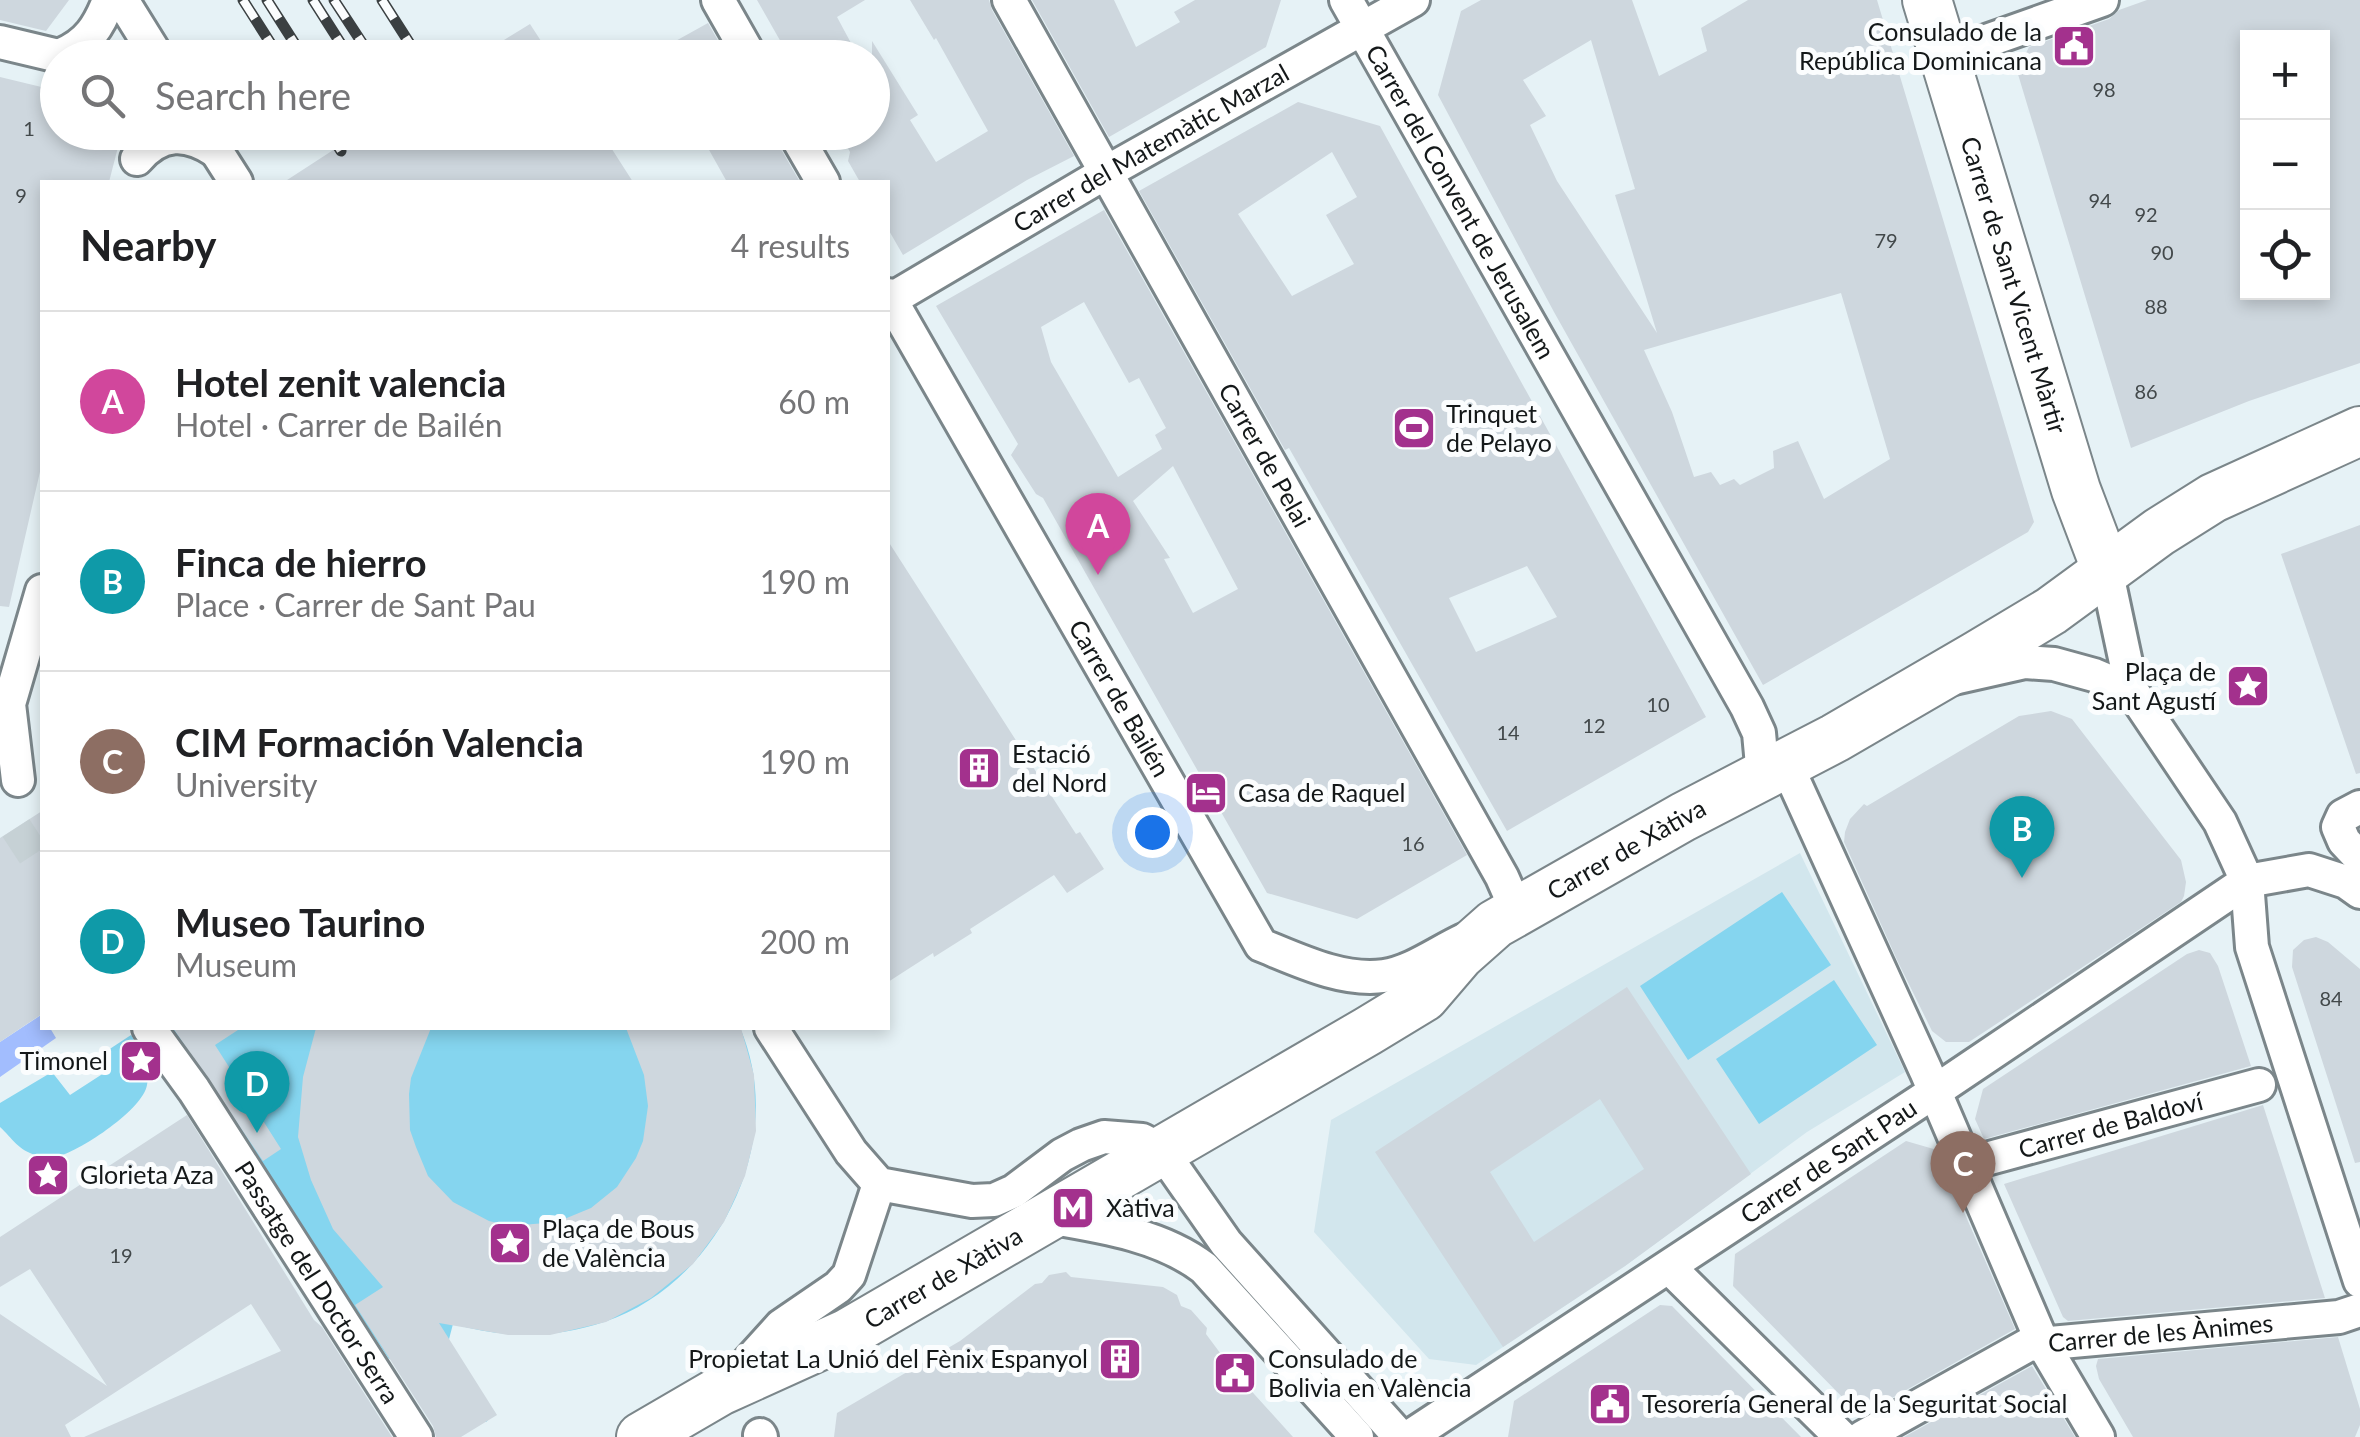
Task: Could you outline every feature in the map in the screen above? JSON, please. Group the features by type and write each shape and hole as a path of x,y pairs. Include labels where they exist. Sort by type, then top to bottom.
{"main road":[{"name":"Carrer de Sant Vicent Màrtir","path":"1927,0 2076,490 2106,569"},
{"name":"Carrer de Xàtiva","path":"642,1437 720,1391 848,1333 1424,997 1501,921 1682,817 1932,682 2052,611 2183,515 2222,493 2360,431"}],"street":[{"path":"87,40 94,34 109,0"},
{"path":"122,0 147,40"},
{"path":"718,0 741,40"},
{"name":"Carrer de Pelai","path":"1008,0 1502,877 1501,921"},
{"name":"Carrer del Matemàtic Marzal","path":"890,296 1105,173 1353,14 1413,0"},
{"path":"1944,56 2102,0"},
{"name":"Carrer del Convent de Jerusalem","path":"1353,14 1747,707 1934,1092 2043,1344 2098,1437"},
{"path":"0,42 40,51"},
{"path":"215,150 235,180"},
{"path":"804,150 822,180"},
{"name":"Carrer de Bailén","path":"890,299 1261,945 1310,966 1353,975 1384,976 1414,966 1501,921"},
{"path":"2106,569 2132,692 2220,822 2247,881 2252,947 2360,1281"},
{"path":"20,778 9,704 20,679 40,599"},
{"path":"1932,682 2025,662 2063,666 2132,692"},
{"path":"2357,808 2343,816 2338,827 2344,841 2360,858"},
{"path":"2247,881 2309,870 2346,882 2360,892"},
{"name":"Carrer de Sant Pau","path":"1409,1437 2247,881"},
{"name":"Passatge del Doctor Serra","path":"150,1030 194,1090 416,1437"},
{"path":"772,1030 852,1152 879,1184"},
{"name":"Carrer de Baldoví","path":"1964,1165 2260,1084"},
{"name":"Carrer de Xàtiva","path":"720,1391 782,1326 838,1288 848,1275 879,1184 961,1199 994,1200 1014,1191 1062,1155 1104,1137 1142,1140 1161,1150"},
{"path":"1161,1150 1226,1243 1400,1437"},
{"path":"1047,1217 1182,1250 1204,1268 1357,1437"},
{"path":"1669,1267 1842,1437"},
{"name":"Carrer de les Ànimes","path":"1864,1437 2028,1345 2339,1317 2360,1310"}],"shaded area":[{"path":"1800,853 1905,1072 1807,1132 1625,1266 1476,1365 1429,1359 1314,1232 1331,1120"},
{"path":"1782,892 1831,965 1688,1060 1640,986"},
{"path":"1834,980 1877,1045 1759,1124 1716,1059"},
{"path":"40,1016 40,1030 51,1030 56,1038 0,1077 0,1042"},
{"name":"Plaça de Bous de València","path":"171,1030 741,1030 753,1071 756,1116 749,1160 734,1203 710,1242 681,1276 645,1303 585,1328 510,1334 453,1324 448,1343 495,1413 486,1422 423,1339 389,1359"},
{"path":"131,1035 147,1064 147,1085 135,1105 96,1137 50,1157 25,1150 0,1127 0,1103 52,1072 70,1095 104,1073 96,1058"}],"building":[{"path":"0,0 69,0 46,31 0,20"},
{"path":"757,0 865,0 837,17 849,40 780,40"},
{"path":"910,0 989,0 1074,156 903,255 890,232 890,180 859,180 848,161 849,150 890,150 890,70 918,115 910,120 936,162 988,131"},
{"path":"1032,0 1114,0 1136,47 1180,22 1174,12 1195,0 1281,0 1266,47 1109,137"},
{"path":"1481,0 1632,0 1659,76 1707,51 1701,28 1748,0 1877,0 2034,522 2028,532 1763,685 1554,312 1438,95 1461,11","holes":["1591,40 1635,189 1615,195 1657,333 1557,181 1530,125 1546,116 1523,80","1841,293 1890,459 1824,499 1798,441 1773,451 1774,468 1740,485 1734,479 1720,485 1711,472 1694,477 1672,412 1644,350"]},
{"path":"2147,0 2360,0 2360,363 2249,401 2131,448 2017,71 2029,47 2109,19 2119,10"},
{"path":"708,23 718,40 677,40"},
{"path":"530,24 540,40 504,40"},
{"path":"0,77 40,87 40,150 117,150 110,180 40,180 40,472 9,607 0,606"},
{"path":"1298,102 1380,126 1706,717 1507,831 1139,191","holes":["1332,152 1357,197 1326,215 1354,264 1292,296 1238,214","1527,566 1557,617 1476,652 1449,598"]},
{"path":"333,150 613,150 632,180 287,180"},
{"path":"709,150 781,150 799,180 726,180"},
{"path":"1104,210 1467,855 1357,919 1267,893 1043,498 1036,494 1011,455 1018,444 936,306","holes":["1084,302 1129,383 1139,378 1166,428 1155,435 1162,449 1118,477 1051,362 1041,327","1173,466 1238,589 1193,613 1164,559 1170,558 1133,501"]},
{"path":"2360,525 2360,773 2356,774 2281,554"},
{"name":"Estació del Nord","path":"890,544 1076,834 1080,832 1104,869 1067,893 1054,875 970,929 972,933 934,957 933,953 890,981"},
{"path":"2051,711 2072,719 2181,860 2186,882 2184,896 2181,902 1969,1042 1946,1042 1932,1031 1898,962 1844,842 1845,832 1850,819 1864,804 1867,806 2019,716"},
{"path":"40,812 40,1015 0,1042 0,838"},
{"path":"2316,937 2328,942 2360,969 2360,1162 2355,1163 2292,967 2293,950 2304,940"},
{"path":"2199,950 2210,953 2218,966 2251,1066 1984,1139 1975,1119 1983,1089 2187,954"},
{"path":"1627,987 1751,1174 1625,1266 1503,1347 1375,1152","holes":["1600,1099 1644,1169 1534,1242 1490,1172"]},
{"path":"174,1030 238,1030 215,1045 281,1149 263,1161"},
{"path":"315,1030 430,1030 411,1078 409,1094 410,1130 416,1147 428,1176 453,1202 489,1221 510,1226 557,1222 591,1208 617,1187 636,1158 648,1106 644,1075 627,1030 742,1030 754,1075 756,1131 745,1176 724,1222 693,1264 651,1298 606,1322 550,1335 508,1335 439,1323 497,1415 461,1437 436,1437 433,1426 355,1305 383,1287 333,1229 311,1180 298,1137 303,1077"},
{"path":"2263,1105 2325,1298 2068,1321 2063,1317 2004,1184"},
{"path":"187,1115 392,1437 84,1437 281,1351 251,1304 65,1425 71,1437 0,1437 0,1314 107,1386 30,1269 0,1287 0,1237"},
{"path":"1906,1141 1937,1150 2015,1329 1876,1407 1848,1403 1733,1286 1735,1254"},
{"path":"1066,1272 1071,1277 1163,1287 1177,1295 1181,1306 1191,1310 1207,1328 1206,1334 1235,1373 1293,1437 834,1437 837,1413 960,1341 1049,1275"},
{"path":"1660,1305 1672,1306 1801,1437 1508,1437 1514,1401"},
{"path":"2338,1337 2360,1409 2355,1437 2133,1437 2099,1379 2096,1366 2098,1359"},
{"path":"2032,1366 2075,1437 1904,1437"}],"tunnel":[{"path":"16,828 40,865"}],"railway":[{"path":"243,0 269,40"},
{"path":"267,0 293,40"},
{"path":"313,0 339,40"},
{"path":"334,0 360,40"},
{"path":"382,0 408,40"}],"place":[{"name":"Consulado de la República Dominicana","path":"2074,46"},
{"name":"Trinquet de Pelayo","path":"1414,428"},
{"name":"Hotel zenit valencia","path":"1098,575"},
{"name":"Plaça de Sant Agustí","path":"2248,686"},
{"name":"Estació del Nord","path":"979,768"},
{"name":"Casa de Raquel","path":"1206,793"},
{"name":"Finca de hierro","path":"2022,878"},
{"name":"Timonel","path":"141,1061"},
{"name":"Museo Taurino","path":"257,1133"},
{"name":"Glorieta Aza","path":"48,1175"},
{"name":"Xàtiva","path":"1073,1208"},
{"name":"CIM Formación Valencia","path":"1963,1213"},
{"name":"Plaça de Bous de València","path":"510,1243"},
{"name":"Propietat La Unió del Fènix Espanyol","path":"1120,1359"},
{"name":"Consulado de Bolivia en València","path":"1235,1373"},
{"name":"Tesorería General de la Seguritat Social","path":"1610,1404"}]}
